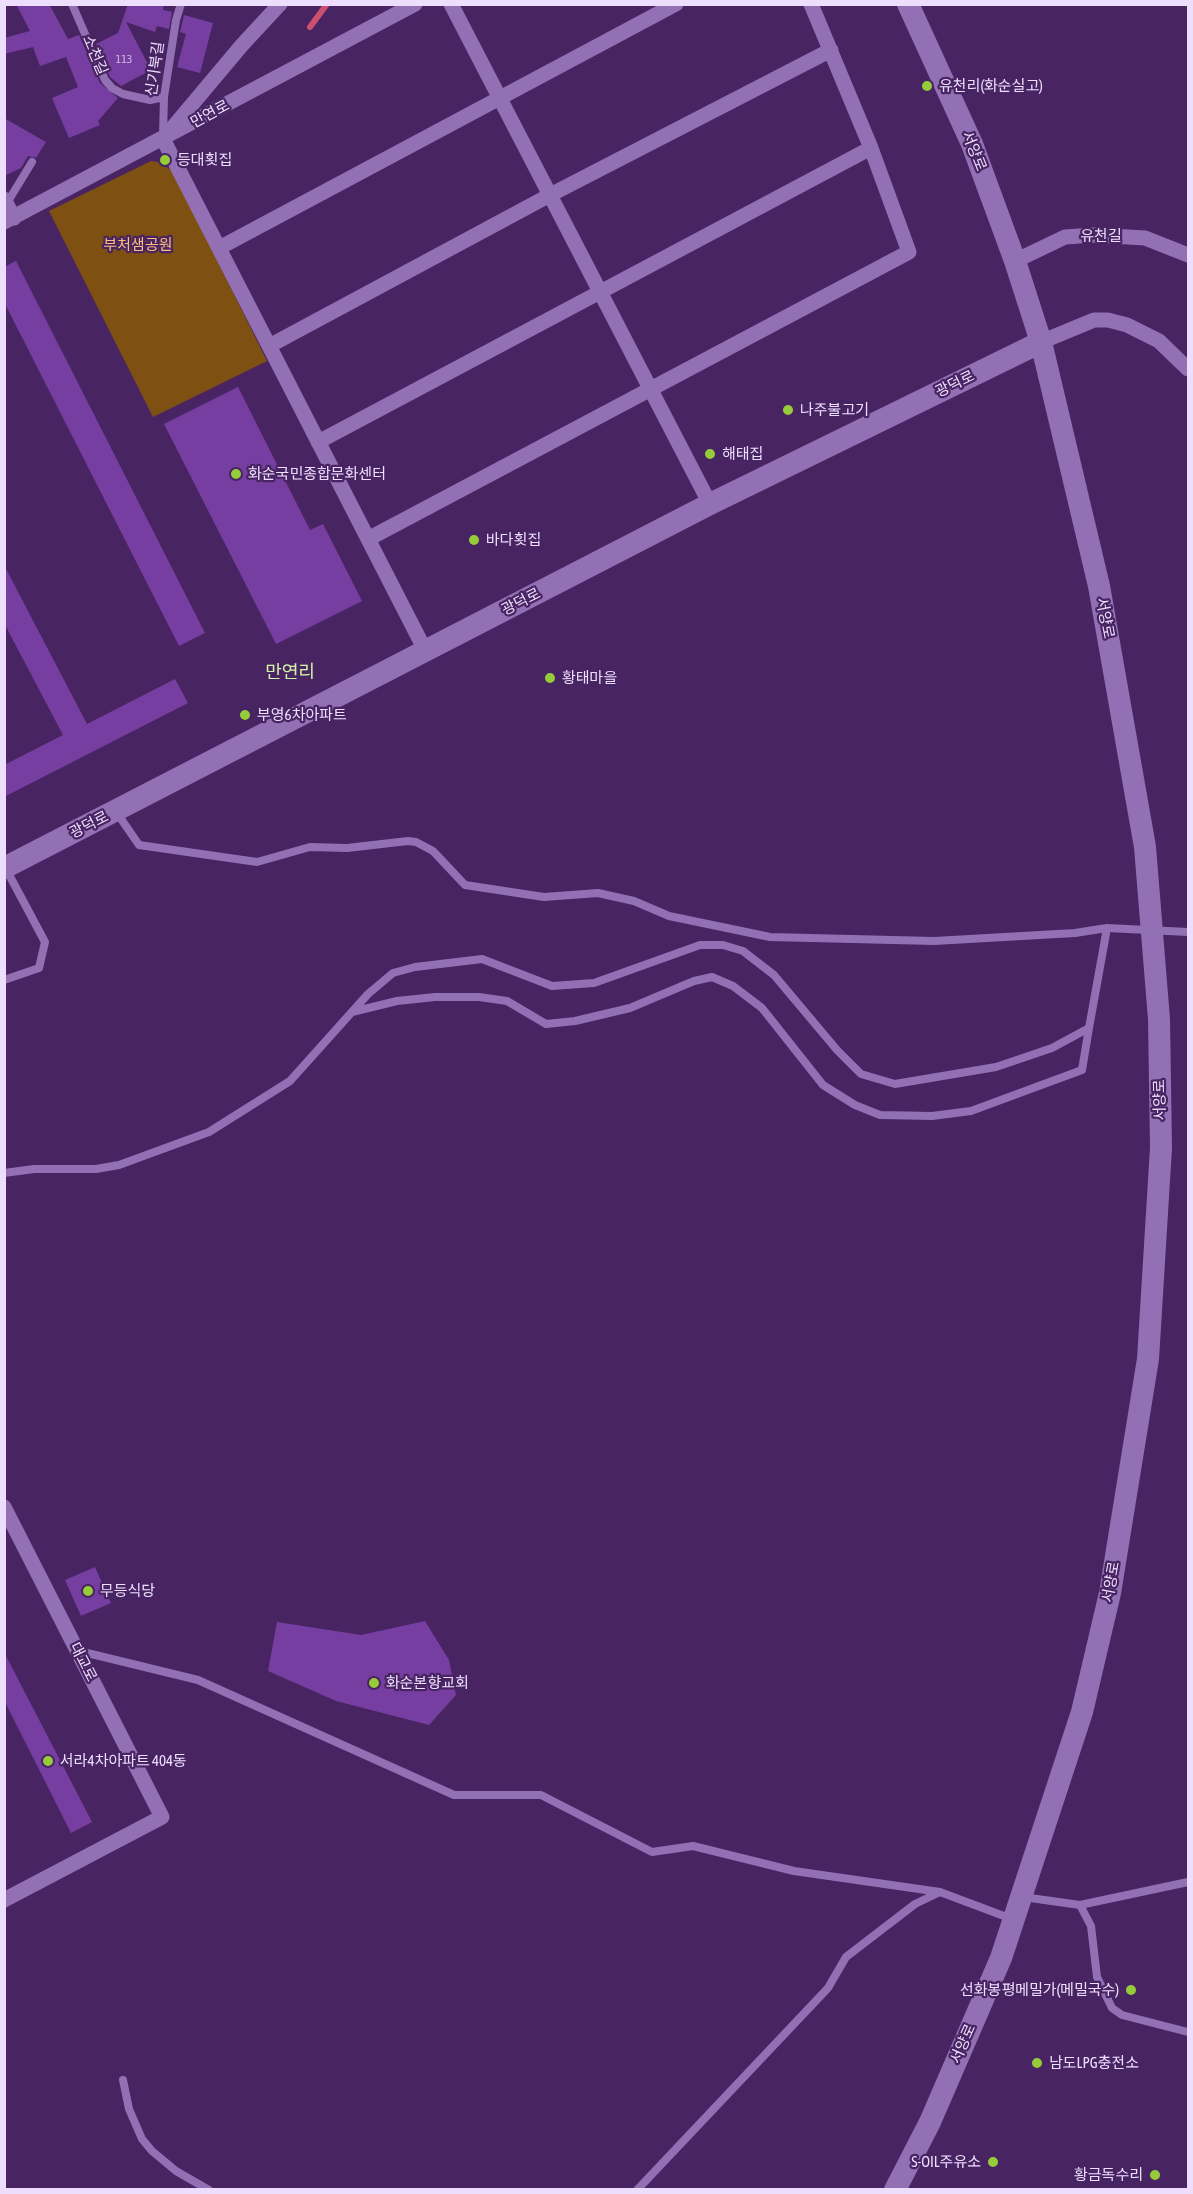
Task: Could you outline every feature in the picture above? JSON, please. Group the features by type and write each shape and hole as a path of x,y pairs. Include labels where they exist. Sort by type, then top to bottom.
{"main road":[{"name":"서양로","path":"895,2190 930,2122 1001,1958 1084,1702 1110,1593 1148,1359 1161,1148 1159,1019 1145,847 1123,711 1097,574 1041,342 1015,261 972,144 908,4"},
{"name":"광덕로","path":"5,868 710,504 1041,342"}],"street":[{"path":"280,4 242,45 163,139 426,652"},
{"name":"만연로","path":"7,212 163,139 416,4"},
{"path":"452,4 710,504"},
{"path":"219,248 499,96 676,4"},
{"path":"368,539 909,252 871,148 811,4"},
{"path":"268,346 550,195 831,50"},
{"path":"318,442 871,148"},
{"name":"유천길","path":"1015,261 1065,237 1094,235 1145,238 1188,255"},
{"path":"1041,342 1094,320 1108,320 1127,325 1159,341 1188,369"},
{"name":"대교로","path":"4,1507 162,1817 4,1900"}],"lane":[{"name":"소천길","path":"72,4 105,80 112,88 123,94 150,100 164,97"},
{"name":"신기북길","path":"163,139 164,97 176,20 181,4"},
{"path":"7,212 32,162"},
{"path":"116,812 139,845 257,862 310,847 347,848 408,841 433,851 465,885 544,897 598,893 633,901 669,916 770,937 934,941 1075,933 1107,928 1188,932"},
{"path":"4,980 39,968 45,942 5,868"},
{"path":"351,1012 397,1001 435,997 478,997 507,1001 546,1024 575,1021 630,1008 694,981 712,976 733,986 762,1008 823,1085 855,1104 880,1115 932,1116 971,1111 1082,1070 1107,928"},
{"path":"4,1173 34,1168 96,1169 118,1165 209,1132 290,1081 351,1012 393,973 482,958 552,986 563,986 594,983 700,945 723,945 743,951 774,975 837,1050 861,1074 895,1084 996,1067 1052,1048 1089,1028"},
{"path":"78,1651 198,1680 454,1795 541,1796 651,1852 693,1846 794,1871 940,1892 1014,1919"},
{"path":"1021,1897 1080,1905 1170,1888 1188,1882"},
{"path":"637,2190 828,1988 846,1957 915,1904 940,1892"},
{"path":"1080,1905 1091,1926 1097,1977 1112,2008 1122,2015 1188,2032"},
{"path":"123,2080 129,2109 142,2139 152,2151 176,2171 209,2190"}],"green space":[{"name":"부처샘공원","path":"151,161 158,162 173,171 267,361 153,417 49,211"}],"building":[{"path":"16,4 49,4 68,39 79,35 100,83 118,98 98,121 100,125 69,138 52,98 78,87 66,57 40,66 33,47 4,54 4,38 30,31"},
{"path":"128,4 164,4 163,10 172,12 169,29 157,26 155,32 126,22 151,70 121,86 110,77 96,44 118,33"},
{"path":"184,15 213,23 200,73 177,67 186,34 180,32"},
{"path":"4,118 46,142 36,158 28,156 21,168 4,176"},
{"path":"16,261 205,633 179,646 4,302 4,267"},
{"name":"화순국민종합문화센터","path":"238,387 310,530 323,524 362,601 276,644 164,424"},
{"path":"4,565 87,724 175,679 188,703 4,797 4,765 63,735 4,623"},
{"name":"무등식당","path":"95,1567 111,1603 81,1616 65,1580"},
{"name":"화순본향교회","path":"425,1621 449,1660 456,1695 429,1725 336,1701 268,1671 277,1622 361,1635"},
{"name":"서라4차아파트 404동","path":"4,1652 92,1822 71,1833 4,1700"}],"waterway":[{"path":"310,27 327,4"}],"place":[{"name":"유천리(화순실고)","path":"927,86"},
{"name":"등대횟집","path":"165,160"},
{"name":"나주불고기","path":"788,410"},
{"name":"해태집","path":"710,454"},
{"name":"화순국민종합문화센터","path":"236,474"},
{"name":"바다횟집","path":"474,540"},
{"name":"황태마을","path":"550,678"},
{"name":"부영6차아파트","path":"245,715"},
{"name":"무등식당","path":"88,1591"},
{"name":"화순본향교회","path":"374,1683"},
{"name":"서라4차아파트 404동","path":"48,1761"},
{"name":"선화봉평메밀가(메밀국수)","path":"1131,1990"},
{"name":"남도LPG충전소","path":"1037,2063"},
{"name":"S-OIL주유소","path":"993,2162"},
{"name":"황금독수리","path":"1155,2175"}],"district":[{"name":"만연리","path":"290,672"}]}
